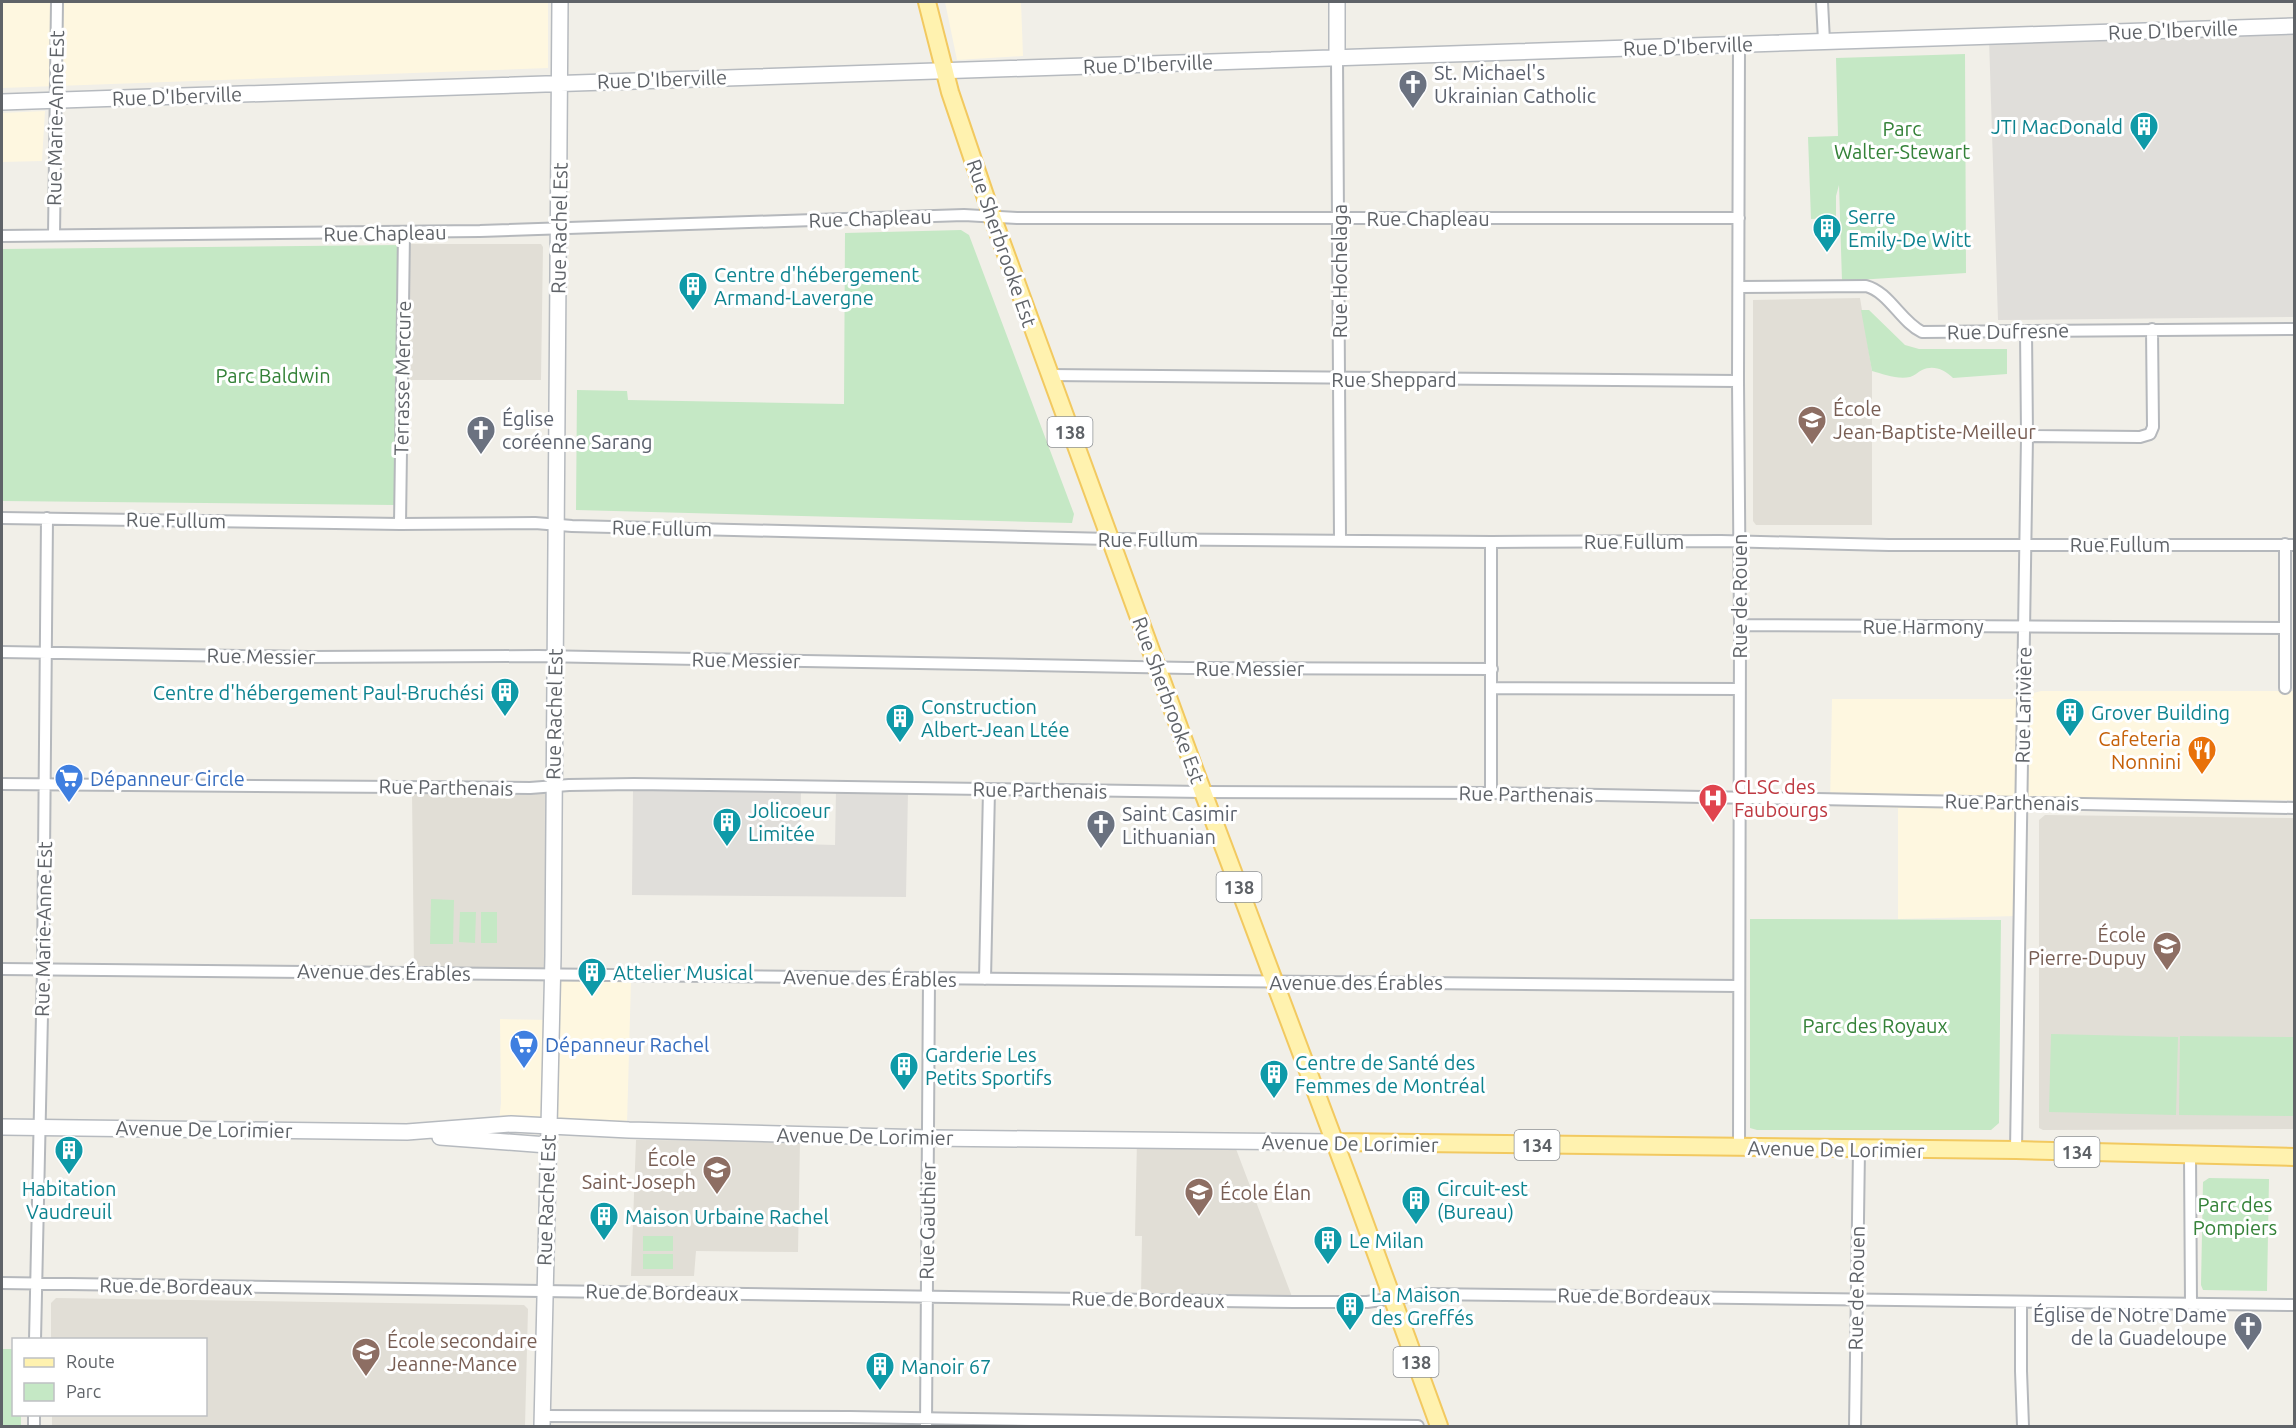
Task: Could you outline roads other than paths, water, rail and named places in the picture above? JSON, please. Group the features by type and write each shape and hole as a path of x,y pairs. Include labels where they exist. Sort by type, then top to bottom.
{"main road":[{"name":"Rue Rachel Est","path":"542,1421 543,1290 552,974 560,2"},
{"name":"Rue Sherbrooke Est","path":"927,2 944,70 992,216 1049,375 1439,1426"},
{"name":"Rue Hochelaga","path":"1337,2 1337,57"},
{"name":"Rue D'Iberville","path":"2,102 2295,26"},
{"name":"Avenue De Lorimier","path":"2,1127 407,1132 511,1124 928,1138 2016,1150 2295,1157"},
{"name":"Avenue De Lorimier","path":"407,1132 447,1138 548,1144"}],"street":[{"name":"Rue Marie-Anne Est","path":"54,235 57,2"},
{"path":"1822,2 1824,41"},
{"name":"Rue de Rouen","path":"1739,44 1739,1147"},
{"name":"Rue Hochelaga","path":"1337,57 1340,217 1338,297 1340,540"},
{"name":"Rue Chapleau","path":"2,236 559,230 964,215 1739,218"},
{"name":"Terrasse Mercure","path":"400,524 404,233"},
{"name":"Rue Dufresne","path":"1738,287 1872,287 1922,332 2295,329"},
{"path":"2027,436 2140,437 2150,434 2153,427 2152,329"},
{"name":"Rue Larivière","path":"2016,1150 2027,436 2026,331"},
{"name":"Rue Sheppard","path":"1049,375 1738,381"},
{"name":"Rue Fullum","path":"2,518 400,524 535,523 1110,539 1739,542 1889,545 2290,545"},
{"name":"Rue Marie-Anne Est","path":"35,1338 43,968 47,518"},
{"path":"1491,542 1491,793"},
{"path":"2285,688 2285,628 2290,545"},
{"name":"Rue Harmony","path":"1740,625 2285,628"},
{"name":"Rue Messier","path":"2,652 309,657 496,655 1158,667 1492,669"},
{"path":"1492,688 1739,688"},
{"name":"Rue Parthenais","path":"2,783 530,788 634,784 989,790 1491,793 2295,808"},
{"path":"985,979 989,790"},
{"name":"Avenue des Érables","path":"2,969 1739,986"},
{"name":"Rue Gauthier","path":"926,1422 929,979"},
{"name":"Rue de Rouen","path":"1855,1426 1859,1150"},
{"path":"2190,1156 2191,1303"},
{"name":"Rue de Bordeaux","path":"2,1283 1367,1302 1434,1294 2295,1305"},
{"path":"2022,1302 2021,1371 2024,1426"},
{"path":"542,1421 1418,1426"}],"place":[{"name":"St. Michael's Ukrainian Catholic","path":"1413,110"},
{"name":"JTI MacDonald","path":"2144,152"},
{"name":"Serre Emily-De Witt","path":"1827,254"},
{"name":"Centre d'hébergement Armand-Lavergne","path":"693,312"},
{"name":"École Jean-Baptiste-Meilleur","path":"1812,446"},
{"name":"Église coréenne Sarang","path":"481,456"},
{"name":"Centre d'hébergement Paul-Bruchési","path":"505,718"},
{"name":"Grover Building","path":"2070,738"},
{"name":"Construction Albert-Jean Ltée","path":"900,744"},
{"name":"Cafeteria Nonnini","path":"2202,776"},
{"name":"Dépanneur Circle","path":"69,804"},
{"name":"CLSC des Faubourgs","path":"1713,824"},
{"name":"Jolicoeur Limitée","path":"727,848"},
{"name":"Saint Casimir Lithuanian","path":"1101,850"},
{"name":"École Pierre-Dupuy","path":"2167,972"},
{"name":"Attelier Musical","path":"592,998"},
{"name":"Dépanneur Rachel","path":"524,1070"},
{"name":"Garderie Les Petits Sportifs","path":"904,1092"},
{"name":"Centre de Santé des Femmes de Montréal","path":"1274,1100"},
{"name":"Habitation Vaudreuil","path":"69,1176"},
{"name":"École Saint-Joseph","path":"717,1196"},
{"name":"École Élan","path":"1199,1218"},
{"name":"Circuit-est (Bureau)","path":"1416,1226"},
{"name":"Maison Urbaine Rachel","path":"604,1242"},
{"name":"Le Milan","path":"1328,1266"},
{"name":"La Maison des Greffés","path":"1350,1332"},
{"name":"Église de Notre Dame de la Guadeloupe","path":"2248,1352"},
{"name":"École secondaire Jeanne-Mance","path":"366,1378"},
{"name":"Manoir 67","path":"880,1392"}],"park label":[{"name":"Parc Walter-Stewart","path":"1902,140"},
{"name":"Parc Baldwin","path":"273,375"},
{"name":"Parc des Royaux","path":"1875,1025"},
{"name":"Parc des Pompiers","path":"2235,1216"}]}
